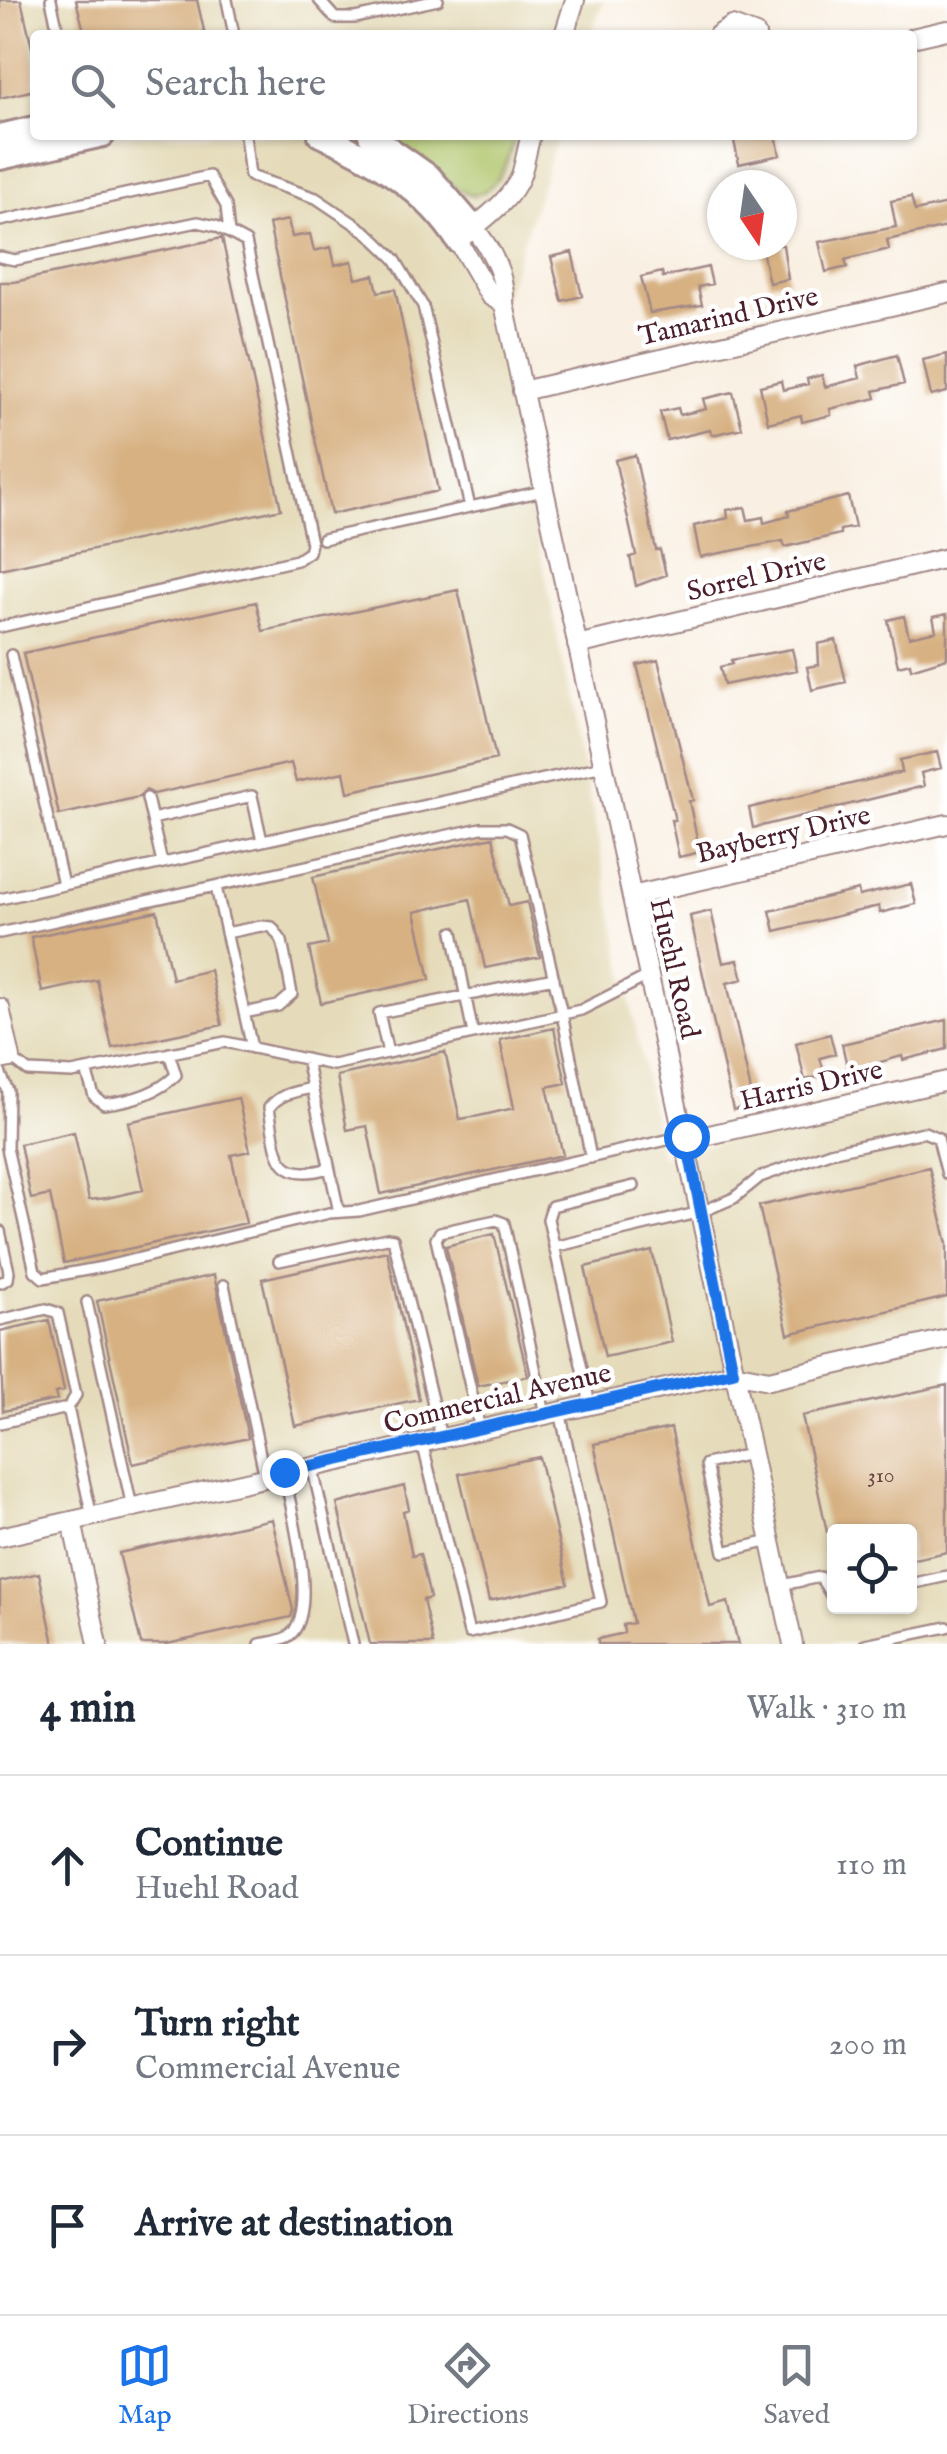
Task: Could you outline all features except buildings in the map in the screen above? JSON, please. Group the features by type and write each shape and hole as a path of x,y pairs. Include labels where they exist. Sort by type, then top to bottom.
{"street":[{"path":"566,30 576,0"},
{"path":"917,37 947,30"},
{"path":"0,136 30,129"},
{"path":"0,158 74,140"},
{"path":"333,140 398,180 466,234"},
{"path":"377,140 430,177 466,234"},
{"path":"466,234 520,179 530,140"},
{"name":"Huehl Road","path":"466,234 490,296 504,304 793,1644"},
{"name":"Tamarind Drive","path":"522,391 947,293"},
{"name":"Sorrel Drive","path":"577,645 947,558"},
{"name":"Bayberry Drive","path":"632,896 947,824"},
{"path":"0,1008 4,1063"},
{"name":"Harris Drive","path":"686,1138 947,1082"},
{"name":"Commercial Avenue","path":"0,1535 733,1372 769,1380 947,1339"},
{"path":"72,1521 98,1644"}],"lane":[{"path":"51,0 58,30"},
{"path":"226,0 233,30"},
{"path":"319,0 335,18 355,18 438,0"},
{"path":"245,140 250,176 316,198 368,233 395,258 422,306 470,507"},
{"path":"0,221 209,176 226,206 230,234"},
{"path":"0,257 15,260 198,222 246,242 311,543 308,552 298,560 0,627"},
{"path":"323,539 542,491"},
{"path":"10,655 63,884"},
{"path":"0,898 604,766"},
{"path":"152,819 252,796 262,840"},
{"path":"147,798 162,862"},
{"path":"0,934 482,828 507,828 520,834 591,1158"},
{"path":"216,887 252,1048"},
{"path":"226,933 272,927 282,941 292,994 278,1006 244,1013"},
{"path":"452,932 473,1034"},
{"path":"650,975 581,1010 333,1066 225,1042 86,1070 46,1074 4,1063 8,1091 7,1148 35,1271 43,1278 686,1138"},
{"path":"388,1053 378,1013 554,978"},
{"path":"86,1070 94,1096 104,1104 122,1102 164,1087 176,1075 170,1053"},
{"path":"306,1060 338,1212"},
{"path":"312,1088 288,1093 269,1108 277,1152 285,1168 293,1173 329,1168"},
{"path":"554,1247 701,1212 734,1198 760,1177 813,1158 924,1132 938,1138 947,1174"},
{"path":"590,1404 548,1219 552,1206 634,1186"},
{"path":"279,1261 387,1238 393,1240 469,1633 601,1602 504,1223 496,1220 440,1232 436,1239 480,1429"},
{"path":"0,1232 9,1272 8,1279 0,1283"},
{"path":"224,1285 305,1596 301,1621 289,1637 260,1644"},
{"path":"87,1302 132,1507"},
{"path":"0,1320 46,1308 58,1313 76,1395 68,1408 92,1516"},
{"path":"0,1423 68,1408"},
{"path":"750,1454 706,1464 724,1552 770,1541"},
{"path":"312,1466 354,1644"},
{"path":"917,1582 947,1576"},
{"path":"780,1585 820,1578 827,1589"},
{"path":"865,1644 947,1627"}],"shaded area":[{"path":"0,0 603,0 593,30 30,30 30,140 556,140 495,324 661,1156 947,1089 947,1644 0,1644"}],"green space":[{"path":"394,140 514,140 491,187 473,196 459,190"}],"route":[{"path":"284,1472 733,1372 686,1136"}]}
